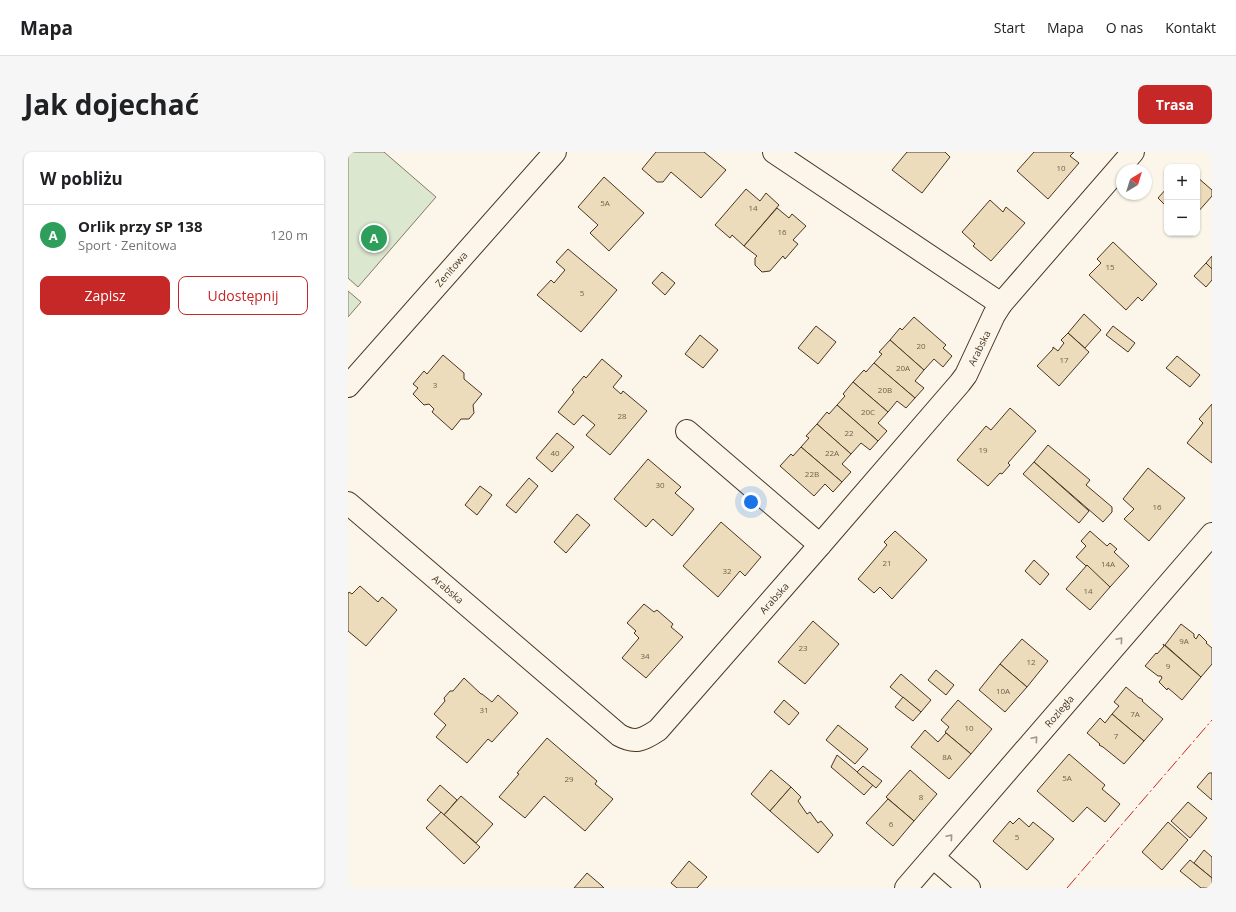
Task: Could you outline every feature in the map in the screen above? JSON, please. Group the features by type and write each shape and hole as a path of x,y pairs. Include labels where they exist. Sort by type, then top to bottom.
{"street":[{"name":"Zenitowa","path":"348,386 554,152"},
{"path":"774,152 1001,304"},
{"name":"Arabska","path":"348,503 619,736 627,740 636,741 649,736 658,730 820,546 966,375 994,315 1001,304 1134,152"},
{"path":"687,431 820,546"},
{"name":"Rozległa","path":"906,888 1212,534"},
{"path":"933,857 969,888"}],"green space":[{"path":"348,152 384,152 436,197 358,287 348,278"},
{"path":"348,291 361,302 348,317"}],"building":[{"path":"656,152 704,152 726,170 701,198 671,172 663,182 657,182 642,169"},
{"path":"907,152 945,152 950,157 922,193 892,170"},
{"path":"1034,152 1074,152 1070,156 1079,163 1048,199 1017,171"},
{"path":"604,177 644,213 609,251 590,233 598,225 578,207"},
{"path":"1200,180 1212,190 1212,196 1200,210"},
{"path":"746,189 760,201 766,193 779,205 744,246 732,235 730,238 715,225"},
{"path":"1164,191 1164,204 1158,198"},
{"path":"990,200 1003,212 1006,207 1025,223 991,261 973,246 975,244 962,232"},
{"path":"777,208 789,218 792,214 806,226 793,240 798,244 785,259 783,256 770,271 762,272 755,265 755,258 757,256 744,246"},
{"path":"1113,242 1157,284 1142,301 1138,297 1126,310 1089,275 1101,263 1097,259"},
{"path":"568,249 617,290 581,332 537,295 551,280 554,283 565,270 556,262"},
{"path":"1212,256 1212,269 1206,263"},
{"path":"1206,263 1212,269 1212,280 1206,287 1194,276"},
{"path":"662,272 675,283 665,295 652,283"},
{"path":"1084,314 1101,330 1085,348 1068,333"},
{"path":"914,317 946,345 943,348 952,356 943,367 934,359 924,370 890,340 900,328 902,330"},
{"path":"816,326 836,342 818,364 798,348"},
{"path":"1113,326 1135,343 1128,352 1106,335"},
{"path":"1068,333 1089,352 1059,386 1037,366 1053,349 1053,347 1058,351 1064,343 1061,340"},
{"path":"700,335 718,350 703,368 685,354"},
{"path":"890,340 924,370 915,381 924,388 915,398 874,363 882,354 879,352"},
{"path":"443,355 464,373 464,379 482,394 473,405 474,413 469,419 461,419 452,430 432,412 434,409 429,404 424,405 413,394 418,388 413,384 424,371 427,374"},
{"path":"1177,356 1200,375 1190,387 1166,368"},
{"path":"602,359 622,376 613,387 621,394 623,391 647,411 610,455 586,435 595,425 583,415 574,425 558,412 574,392 572,390 584,376 586,378"},
{"path":"874,363 915,398 906,408 897,401 888,412 853,382 864,370 866,372"},
{"path":"853,382 888,412 878,423 887,431 878,441 837,405 845,396 843,394"},
{"path":"1212,404 1212,463 1187,443 1203,423 1199,419"},
{"path":"837,405 878,441 870,450 861,443 851,454 817,424 827,412 829,414"},
{"path":"1010,408 1036,431 1008,463 1010,465 988,486 957,460 986,426 991,430"},
{"path":"817,424 851,454 842,464 851,472 842,482 801,447 809,438 806,436"},
{"path":"557,433 574,447 552,472 536,458"},
{"path":"1048,445 1090,480 1086,485 1112,507 1112,512 1103,522 1034,462"},
{"path":"801,447 842,482 833,492 825,484 814,496 780,466 791,454 793,456"},
{"path":"648,459 681,487 675,493 694,509 672,536 653,519 646,527 614,499"},
{"path":"1034,462 1089,511 1079,523 1023,474"},
{"path":"1148,468 1185,498 1149,541 1124,519 1134,509 1123,499"},
{"path":"529,478 538,486 516,513 506,505"},
{"path":"480,486 492,495 477,515 465,505"},
{"path":"577,514 590,525 566,553 554,542"},
{"path":"721,522 761,557 745,576 740,571 718,597 683,566"},
{"path":"895,531 927,560 892,599 880,587 874,593 858,579 887,545 884,542"},
{"path":"1090,531 1107,546 1110,543 1117,549 1114,552 1129,566 1110,587 1076,557 1086,546 1081,541"},
{"path":"1034,560 1049,574 1040,585 1025,571"},
{"path":"1087,565 1110,587 1090,610 1066,589"},
{"path":"360,586 378,602 382,597 397,610 366,646 348,631 348,594 349,592 352,594"},
{"path":"644,604 654,612 657,610 673,624 671,627 683,637 646,678 622,658 639,638 634,633 636,631 627,623"},
{"path":"813,621 839,644 805,684 778,662"},
{"path":"1181,624 1194,634 1196,639 1199,634 1212,648 1212,664 1201,677 1165,645"},
{"path":"1022,639 1048,661 1027,687 1000,664"},
{"path":"1163,644 1201,677 1182,700 1168,688 1167,690 1159,682 1162,678 1161,676 1158,676 1145,666 1164,646"},
{"path":"1000,664 1027,687 1005,712 979,690"},
{"path":"936,670 954,685 946,695 928,680"},
{"path":"901,674 931,700 921,712 890,687"},
{"path":"464,678 492,702 498,695 518,713 492,742 488,739 467,763 436,737 446,725 434,714 445,701 444,698 450,691 453,691"},
{"path":"1126,687 1143,700 1142,701 1163,719 1144,741 1112,714 1119,706 1114,702"},
{"path":"903,697 921,712 913,721 895,707"},
{"path":"784,700 799,713 789,725 774,712"},
{"path":"958,700 992,729 971,754 945,732 949,727 941,720"},
{"path":"1112,714 1144,741 1124,764 1099,745 1100,744 1087,733 1100,718 1105,723"},
{"path":"838,725 868,749 855,764 826,740"},
{"path":"925,730 938,742 946,733 971,754 949,779 911,747"},
{"path":"547,738 597,781 595,784 613,799 585,831 544,796 525,818 499,797"},
{"path":"1069,754 1105,785 1102,789 1120,804 1105,822 1087,807 1073,822 1037,791"},
{"path":"837,755 873,785 864,795 831,767"},
{"path":"863,766 882,781 876,788 857,772"},
{"path":"771,770 791,787 770,811 751,794"},
{"path":"910,770 937,794 914,821 886,797"},
{"path":"1209,773 1212,773 1212,800 1197,787"},
{"path":"440,785 457,800 444,815 427,800"},
{"path":"791,787 801,797 798,801 807,814 810,812 818,823 821,821 833,835 818,853 770,811"},
{"path":"461,796 493,824 476,843 444,815"},
{"path":"888,799 914,821 893,846 866,823"},
{"path":"1188,802 1207,818 1190,838 1171,821"},
{"path":"441,812 480,847 464,864 426,828"},
{"path":"1019,818 1029,827 1033,822 1054,839 1027,870 993,841 1010,821 1013,824"},
{"path":"1168,822 1188,840 1162,870 1142,852"},
{"path":"1204,850 1212,857 1212,878 1194,863"},
{"path":"1190,860 1212,878 1212,888 1201,888 1180,871"},
{"path":"689,861 707,877 697,888 677,888 671,883"},
{"path":"587,873 601,885 604,888 574,888"}],"power":[{"path":"1067,888 1212,720"}],"place":[{"name":"Orlik przy SP 138","path":"374,238"}]}
